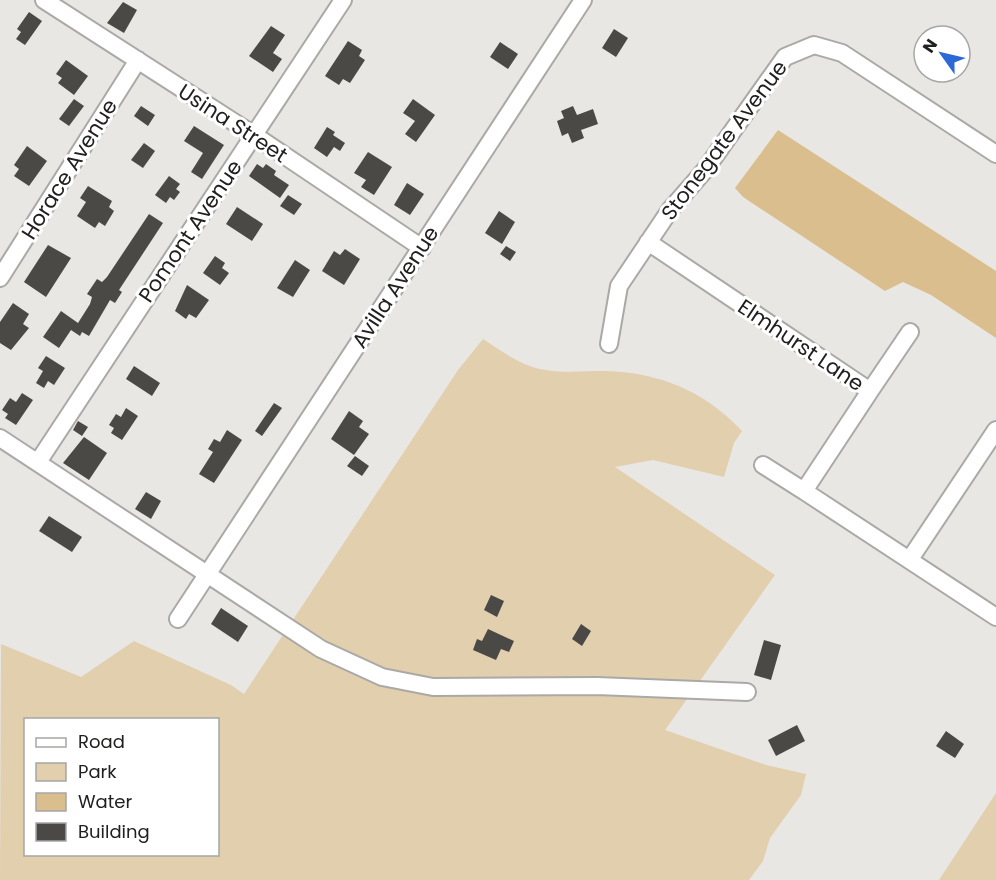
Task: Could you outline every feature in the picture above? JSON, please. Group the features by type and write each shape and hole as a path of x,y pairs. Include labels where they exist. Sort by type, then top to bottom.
{"street":[{"name":"Usina Street","path":"44,0 254,135 422,248"},
{"name":"Pomont Avenue","path":"38,462 343,0"},
{"name":"Avilla Avenue","path":"178,619 583,0"},
{"name":"Stonegate Avenue","path":"609,344 619,286 670,210 705,170 785,57 814,45 842,53 996,154"},
{"name":"Horace Avenue","path":"0,278 138,60"},
{"name":"Elmhurst Lane","path":"648,242 870,391 804,491"},
{"path":"870,391 910,332"},
{"path":"910,559 996,430"},
{"path":"0,438 321,649 382,677 407,684 433,687 597,686 747,692"},
{"path":"763,465 996,617"}],"green space":[{"path":"483,339 518,361 540,369 561,372 622,372 657,378 702,398 742,431 734,443 724,477 653,460 615,467 775,575 665,730 766,765 806,774 801,795 770,838 763,861 749,880 0,880 1,644 81,677 134,641 231,685 244,694 458,370"},
{"path":"996,793 996,880 939,880"}],"water":[{"path":"778,130 996,271 996,338 931,295 903,282 885,291 743,197 735,188"}],"building":[{"path":"123,2 137,10 124,33 107,23"},
{"path":"29,12 42,21 25,45 16,39 21,32 17,29"},
{"path":"271,26 285,35 273,53 282,59 273,72 249,56"},
{"path":"614,29 628,38 616,57 602,48"},
{"path":"348,41 362,50 359,56 365,60 350,83 343,79 339,85 325,76"},
{"path":"500,42 518,54 508,69 490,57"},
{"path":"66,60 88,76 74,95 58,83 62,78 56,74"},
{"path":"74,99 84,106 69,126 59,119"},
{"path":"413,99 435,115 416,142 405,134 415,121 403,113"},
{"path":"141,106 155,115 148,126 134,116"},
{"path":"573,106 577,115 593,109 598,124 581,130 584,138 572,143 568,133 562,136 557,121 564,118 561,111"},
{"path":"194,126 224,145 202,179 191,172 203,153 184,141"},
{"path":"327,127 335,132 333,135 345,143 340,151 334,147 327,157 314,148"},
{"path":"144,143 155,151 143,168 131,160"},
{"path":"27,146 47,161 29,186 14,176 19,169 14,165"},
{"path":"368,152 392,167 374,195 361,187 366,180 354,173"},
{"path":"257,164 263,168 266,164 276,171 274,175 289,185 280,198 249,176"},
{"path":"169,176 180,184 176,189 180,192 174,200 170,197 166,203 155,195"},
{"path":"407,183 424,194 410,215 394,205"},
{"path":"88,186 112,201 109,207 114,211 105,226 99,222 95,228 77,216 86,202 80,198"},
{"path":"288,195 302,204 294,215 280,206"},
{"path":"237,207 263,224 252,241 226,224"},
{"path":"499,211 515,222 502,244 485,233"},
{"path":"149,214 163,223 119,290 122,292 115,303 110,300 89,336 82,332 80,336 71,330 59,348 43,337 61,311 78,323 90,304 92,297 87,294 97,279 102,282 107,277"},
{"path":"48,245 71,258 46,297 24,282"},
{"path":"506,246 516,252 510,261 500,254"},
{"path":"345,249 360,259 344,285 322,271 334,251 340,255"},
{"path":"215,256 225,263 222,268 229,273 220,285 203,273"},
{"path":"295,260 310,270 293,297 277,288"},
{"path":"187,285 209,300 196,318 189,314 186,319 175,311"},
{"path":"13,303 29,314 23,324 29,328 11,350 0,343 0,322"},
{"path":"46,356 65,368 54,385 48,381 44,388 36,383 43,371 38,368"},
{"path":"134,366 160,383 152,396 126,379"},
{"path":"22,393 33,400 16,425 5,418 8,414 2,410 10,398 16,402"},
{"path":"274,403 282,408 262,436 255,431"},
{"path":"126,408 138,416 122,440 111,433 114,428 109,425 116,414 121,417"},
{"path":"349,411 363,421 359,427 369,434 354,455 331,439"},
{"path":"78,421 88,427 82,436 73,430"},
{"path":"227,430 242,440 214,483 199,474 213,452 208,449 214,439 220,442"},
{"path":"84,437 107,453 89,480 63,463"},
{"path":"355,456 369,466 362,476 347,466"},
{"path":"146,492 161,501 151,519 135,509"},
{"path":"49,516 82,537 72,552 39,531"},
{"path":"491,595 504,601 497,617 484,610"},
{"path":"221,608 248,626 238,642 211,624"},
{"path":"581,624 591,631 582,646 572,639"},
{"path":"488,629 514,641 509,652 501,649 496,660 473,650 477,639 482,641"},
{"path":"764,640 781,645 771,680 754,675"},
{"path":"797,725 805,741 776,756 768,740"},
{"path":"946,731 964,744 955,758 936,746"}]}
